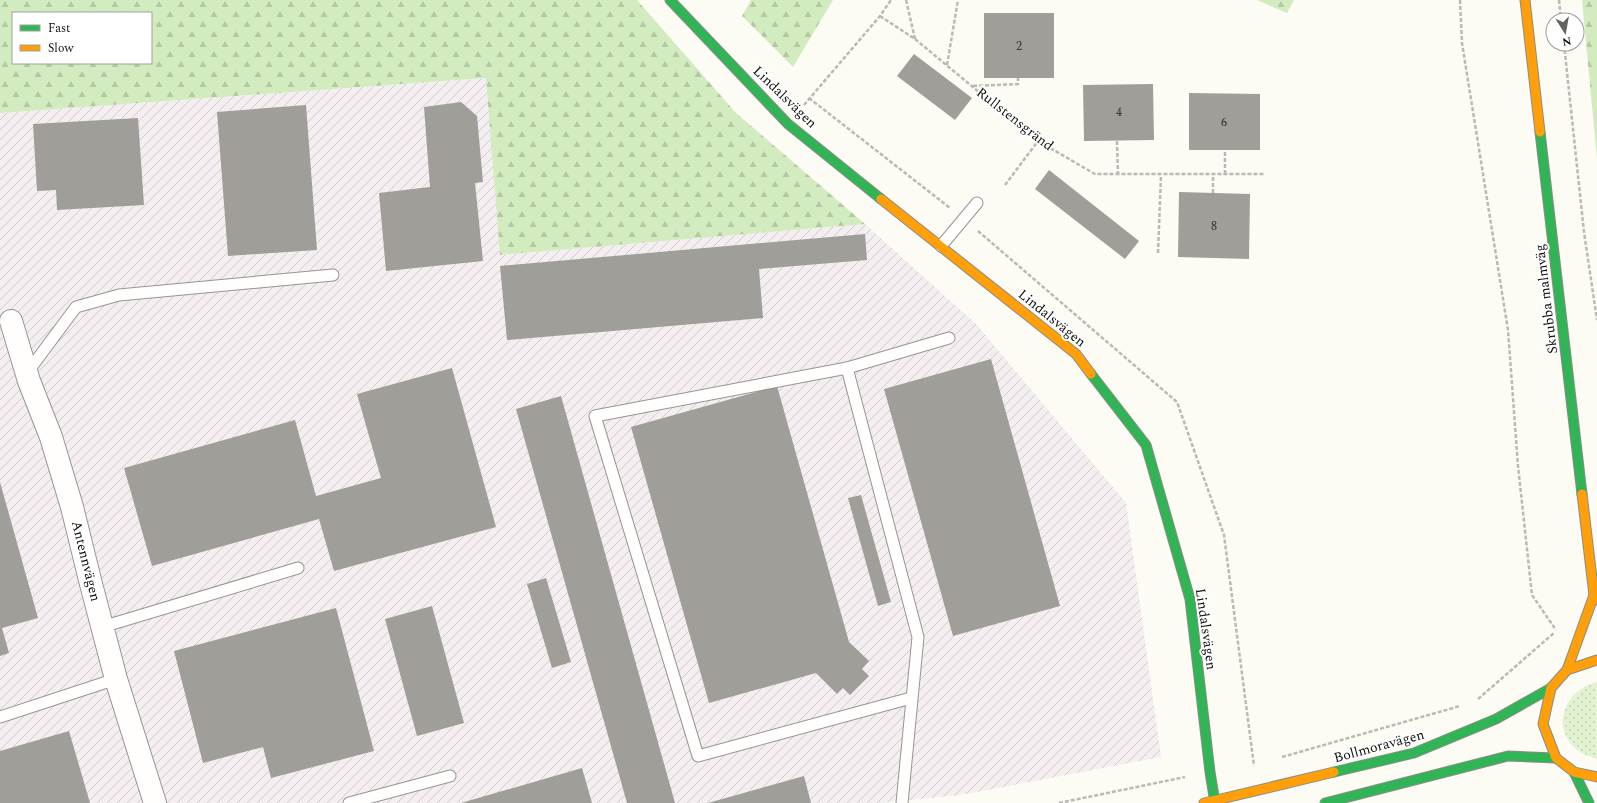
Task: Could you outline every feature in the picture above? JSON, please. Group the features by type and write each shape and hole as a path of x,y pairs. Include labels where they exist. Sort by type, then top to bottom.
{"street":[{"name":"Lindalsvägen","path":"670,0 788,124 1076,354 1146,445 1190,599 1210,772 1215,802"},
{"name":"Skrubba malmväg","path":"1525,0 1596,598 1583,627 1567,670"},
{"name":"Antennvägen","path":"11,321 27,373 51,437 72,507 116,679 155,803"},
{"path":"1597,660 1567,670 1551,688 1543,724 1556,758 1574,772 1597,777"},
{"name":"Bollmoravägen","path":"1204,803 1215,802 1414,753 1496,718 1551,688"},
{"path":"1325,803 1508,756 1556,758"},
{"path":"1574,772 1589,803"}],"lane":[{"path":"941,246 977,203"},
{"path":"27,373 76,307 119,295 333,275"},
{"path":"911,698 698,756 594,416 847,368 949,338"},
{"path":"847,368 918,637 902,803"},
{"path":"102,627 298,568"},
{"path":"0,718 116,679"},
{"path":"350,803 450,776"}],"path":[{"path":"788,124 880,16 891,0"},
{"path":"906,0 915,39"},
{"path":"947,66 958,0"},
{"path":"1460,0 1462,43 1508,330 1518,466 1532,595 1556,631"},
{"path":"1559,0 1560,12"},
{"name":"Rullstensgränd","path":"880,16 915,39 1038,141 1095,174 1264,174"},
{"path":"1565,52 1584,232 1597,320"},
{"path":"972,86 1018,84 1018,78"},
{"path":"1005,185 1038,141"},
{"path":"1117,141 1118,175"},
{"path":"1225,174 1226,150"},
{"path":"1213,174 1213,193"},
{"path":"1158,254 1161,175"},
{"path":"1476,701 1556,631 1583,627"},
{"path":"1277,759 1460,706"},
{"path":"1247,767 1262,763"},
{"path":"1059,803 1210,772"}],"shaded area":[{"path":"487,78 500,255 865,224 976,324 1126,503 1161,757 961,795 881,803 0,803 0,113"}],"green space":[{"path":"0,0 637,0 736,113 865,224 500,255 486,78 0,113"},
{"path":"751,0 833,0 793,67 742,16"},
{"path":"1257,0 1294,0 1287,13"},
{"path":"1582,0 1597,0 1597,159 1585,32 1585,12 1583,12"},
{"path":"1597,682 1597,759 1582,753 1575,748 1568,739 1564,729 1563,718 1565,709 1577,692 1586,686"}],"building":[{"path":"984,13 1054,13 1054,78 984,78"},
{"path":"914,54 972,98 955,120 897,76"},
{"path":"1153,84 1154,140 1084,141 1083,85"},
{"path":"1189,93 1260,94 1260,150 1189,150"},
{"path":"461,102 477,116 483,182 475,183 483,261 386,271 379,193 430,187 424,107"},
{"path":"306,105 317,250 228,256 217,112"},
{"path":"138,118 144,205 57,210 56,190 37,191 33,124"},
{"path":"1049,170 1139,241 1125,259 1035,189"},
{"path":"1179,192 1250,194 1249,259 1178,257"},
{"path":"865,234 867,260 759,269 763,318 507,340 500,266"},
{"path":"991,359 1060,606 953,636 884,389"},
{"path":"452,368 496,527 334,571 319,519 152,566 124,468 295,420 316,496 381,478 357,394"},
{"path":"777,386 849,642 869,661 862,669 869,676 850,695 843,688 837,694 816,673 709,703 631,427"},
{"path":"561,396 675,803 627,803 516,409"},
{"path":"0,482 38,618 2,628 9,653 0,656"},
{"path":"861,495 891,602 878,606 848,498"},
{"path":"546,578 571,662 552,668 527,584"},
{"path":"432,606 464,723 417,736 385,619"},
{"path":"336,608 374,751 271,778 263,747 203,763 174,651"},
{"path":"69,731 90,803 0,803 0,751"},
{"path":"582,768 592,803 461,803"},
{"path":"804,776 811,803 708,803"}],"traffic: fast":[{"path":"670,0 788,124 881,199"},
{"path":"1540,132 1582,494"},
{"path":"1091,374 1146,445 1190,599 1215,803"},
{"path":"1334,772 1414,753 1496,719 1551,688"},
{"path":"1325,803 1508,756 1556,758"},
{"path":"1574,772 1589,803"}],"traffic: slow":[{"path":"1525,0 1540,132"},
{"path":"881,199 1076,354 1091,374"},
{"path":"1582,494 1594,595 1597,600"},
{"path":"1567,670 1594,595"},
{"path":"1597,660 1567,670 1551,688 1543,724 1556,758 1574,772 1597,777"},
{"path":"1204,803 1334,772"}]}
